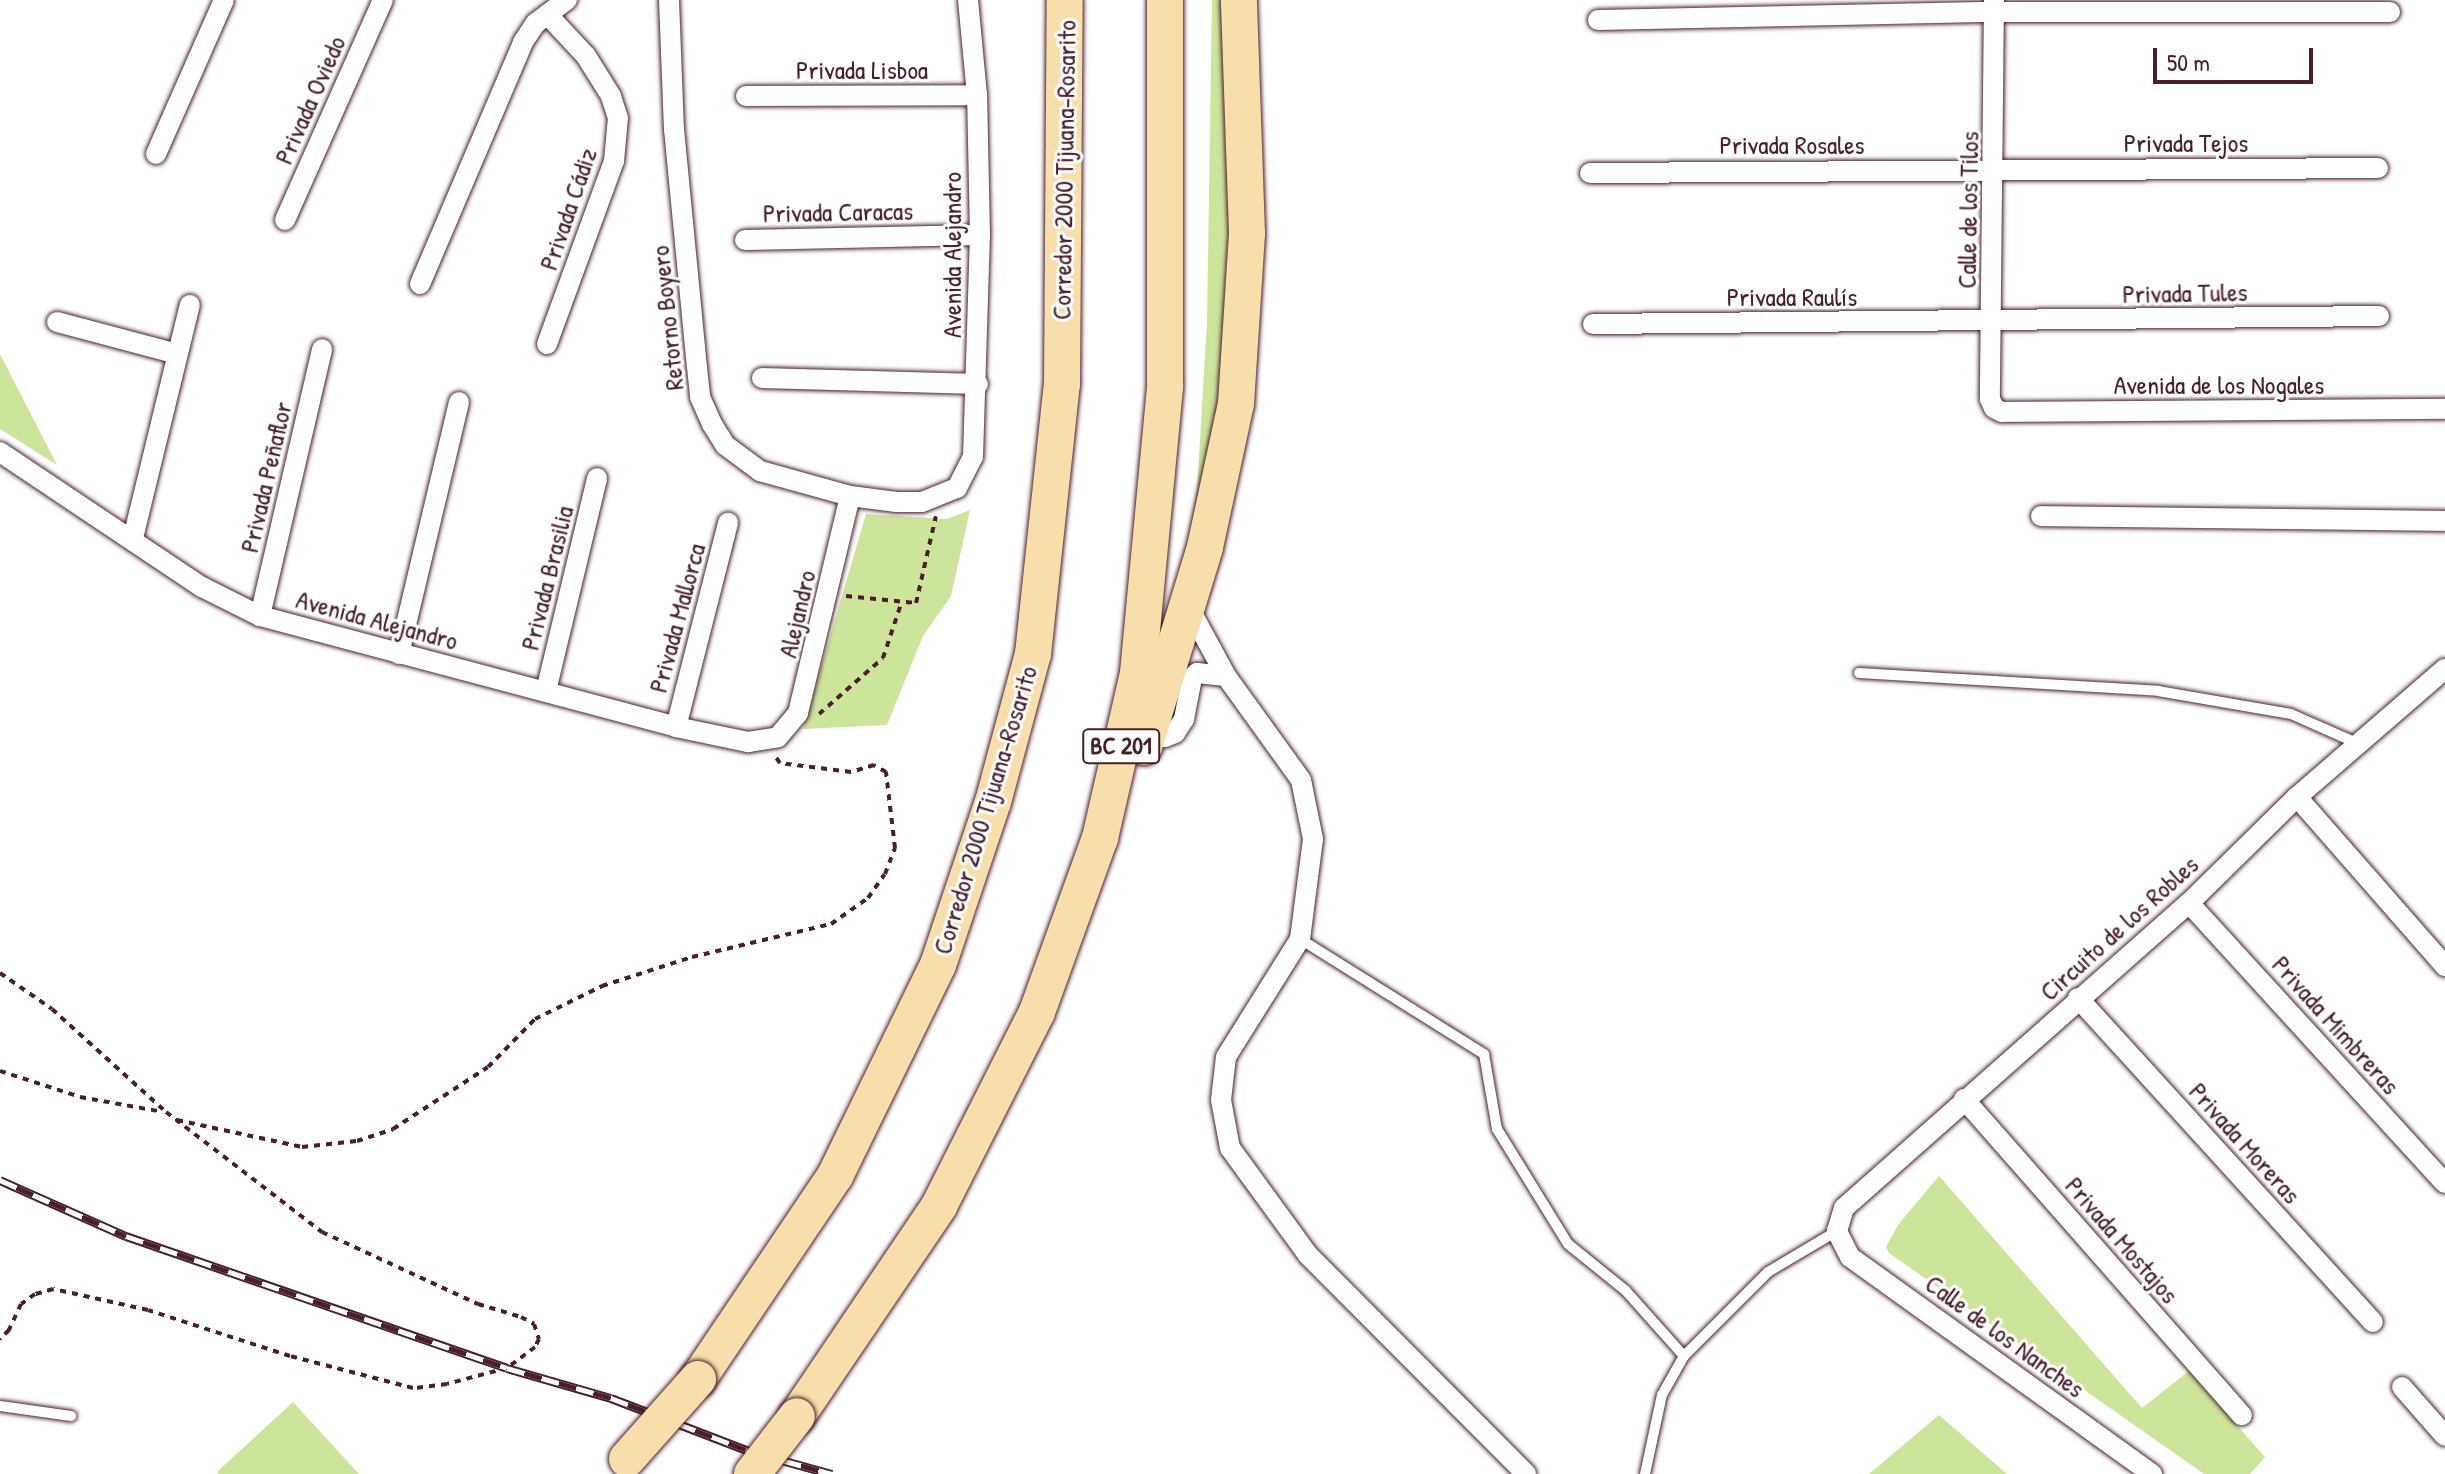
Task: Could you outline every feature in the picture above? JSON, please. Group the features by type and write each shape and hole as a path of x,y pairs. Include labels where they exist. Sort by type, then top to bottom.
{"highway":[{"name":"Corredor 2000 Tijuana-Rosarito","path":"620,1466 698,1379 835,1176 938,965 993,802 1033,654 1062,384 1065,0"},
{"name":"BC 201","path":"1135,736 1138,673 1165,387 1165,0"},
{"path":"752,1474 797,1416 939,1206 1037,1012 1100,838 1142,756 1135,736 1186,602 1219,493 1236,404 1247,233 1239,0"}],"street":[{"path":"156,154 224,0"},
{"name":"Privada Oviedo","path":"285,220 383,0"},
{"path":"420,284 523,42 547,14 567,0"},
{"name":"Retorno Boyero","path":"669,0 674,129 700,397 725,445 742,460 792,482 850,496 897,502 940,497"},
{"name":"Avenida Alejandro","path":"940,497 957,488 973,457 978,384 980,235 977,95 968,0"},
{"path":"1598,20 1994,6 2390,12"},
{"name":"Calle de los Tilos","path":"1994,6 1995,169 1990,399 1994,408"},
{"name":"Privada Cádiz","path":"547,14 586,56 611,96 618,118 614,161 547,344"},
{"name":"Privada Lisboa","path":"746,96 977,95"},
{"name":"Privada Tejos","path":"1995,169 2378,168"},
{"name":"Privada Rosales","path":"1590,173 1995,169"},
{"name":"Privada Caracas","path":"745,240 980,235"},
{"path":"133,538 190,305"},
{"name":"Privada Tules","path":"1992,323 2379,316"},
{"path":"57,322 177,354"},
{"name":"Privada Raulís","path":"1593,324 1992,323"},
{"name":"Privada Peñaflor","path":"260,616 322,349"},
{"path":"762,378 978,384"},
{"path":"399,654 459,402"},
{"name":"Avenida de los Nogales","path":"1994,408 2002,412 2445,409"},
{"name":"Avenida Alejandro","path":"0,452 202,587 260,616 728,739 777,735"},
{"name":"Privada Brasilia","path":"546,691 597,478"},
{"name":"Alejandro","path":"777,735 806,692 850,496"},
{"path":"2041,516 2445,521"},
{"name":"Privada Mallorca","path":"676,727 728,523"},
{"path":"1186,602 1226,676 1301,780 1313,839 1300,939 1226,1057 1221,1100 1230,1148 1308,1255 1526,1474"},
{"path":"1135,736 1175,733 1184,719 1192,678 1197,673 1226,676"},
{"name":"Circuito de los Robles","path":"1837,1231 1844,1208 2189,903 2297,797 2442,678"},
{"path":"2297,797 2445,966"},
{"name":"Privada Mimbreras","path":"2189,903 2445,1183"},
{"name":"Privada Moreras","path":"2078,998 2373,1322"},
{"name":"Privada Mostajos","path":"1964,1099 2242,1415"},
{"name":"Calle de los Nanches","path":"1837,1231 1850,1257 2152,1474"},
{"path":"2402,1387 2445,1436"}],"lane":[{"path":"1859,673 2158,691 2291,714 2359,744"},
{"path":"1300,939 1484,1054 1497,1129 1568,1244 1626,1291 1684,1356"},
{"path":"1645,1474 1662,1395 1684,1356 1768,1272 1837,1231"},
{"path":"0,1406 71,1416"}],"path":[{"path":"828,594 916,603 940,497"},
{"path":"175,1119 302,1147 357,1141 393,1129 488,1067 535,1019 602,986 692,957 831,924 868,898 885,874 895,848 886,772 874,765 851,772 780,763 777,735 823,711 883,658 901,603"},
{"path":"0,973 52,1009 166,1112 322,1232 478,1304 521,1317 534,1324 539,1339 535,1347 507,1368 447,1384 413,1388 290,1356 124,1304 53,1289 35,1294 21,1304 9,1330 0,1339"},
{"path":"0,1071 80,1097 166,1112"}],"green space":[{"path":"1212,0 1228,0 1232,173 1229,339 1216,469 1187,545 1197,490 1207,322"},
{"path":"0,354 57,465 0,429"},
{"path":"970,510 951,596 923,636 887,725 803,729 866,514 947,519"},
{"path":"1939,1176 2142,1408 2189,1371 2265,1457 2250,1474 2204,1474 1889,1253 1886,1247 1898,1225"},
{"path":"293,1402 359,1474 217,1472"},
{"path":"1939,1415 2007,1474 1869,1474"}],"railway":[{"path":"0,1180 126,1236 507,1368 611,1398 749,1451 832,1474"}]}
